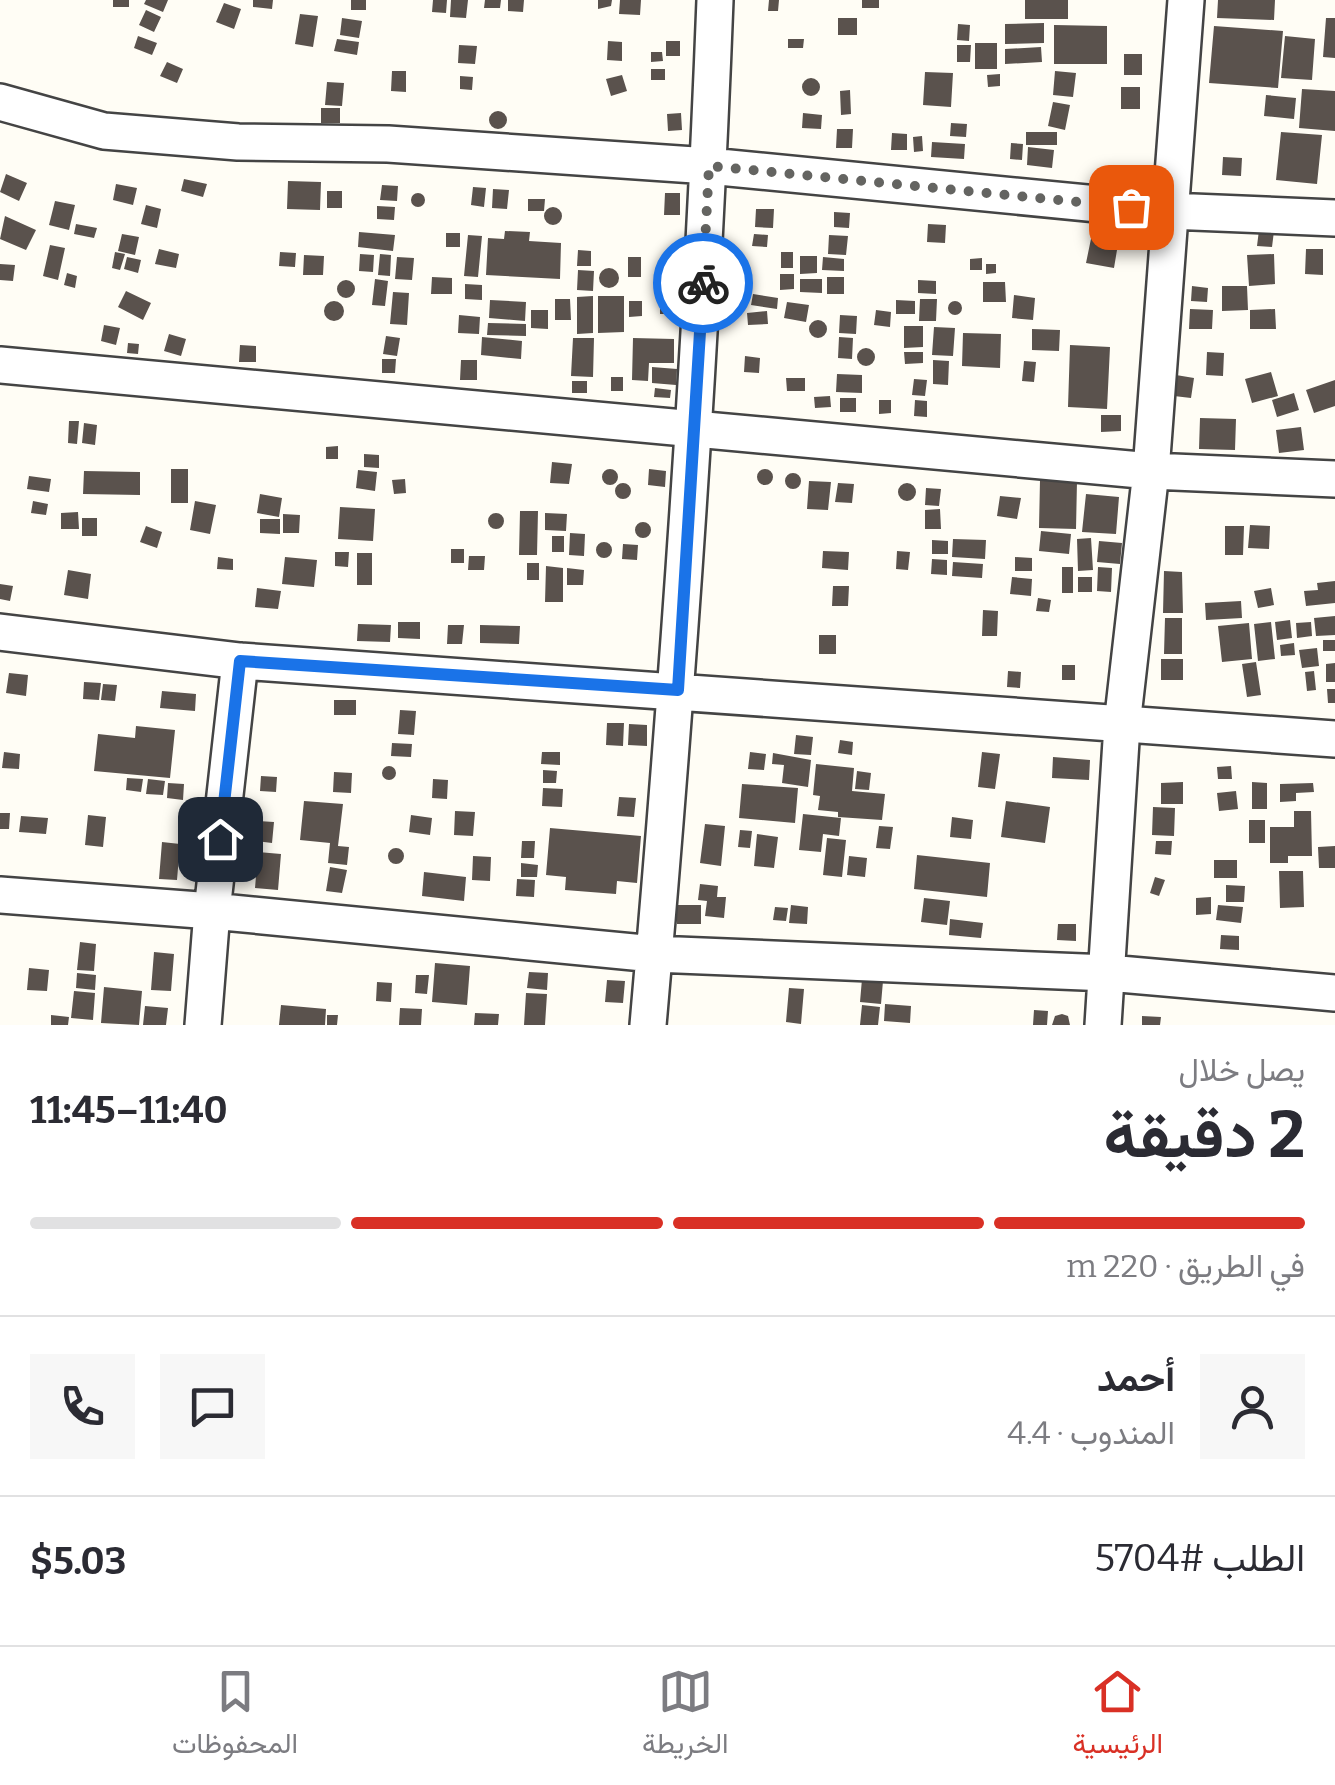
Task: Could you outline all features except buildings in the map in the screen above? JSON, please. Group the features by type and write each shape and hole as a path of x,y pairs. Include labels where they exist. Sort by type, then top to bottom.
{"street":[{"path":"648,1025 678,690 715,0"},
{"path":"1103,1025 1122,725 1150,471 1186,0"},
{"path":"0,102 104,131 238,142 388,144 709,166 1170,211 1335,218"},
{"path":"0,365 1150,471 1335,479"},
{"path":"0,632 240,661 1335,739"},
{"path":"203,1025 240,661"},
{"path":"0,895 212,910 654,954 1108,973 1335,993"}],"way so far":[{"path":"703,283 709,166 1131,207"}],"route":[{"path":"220,839 240,661 678,690 703,283"}]}
